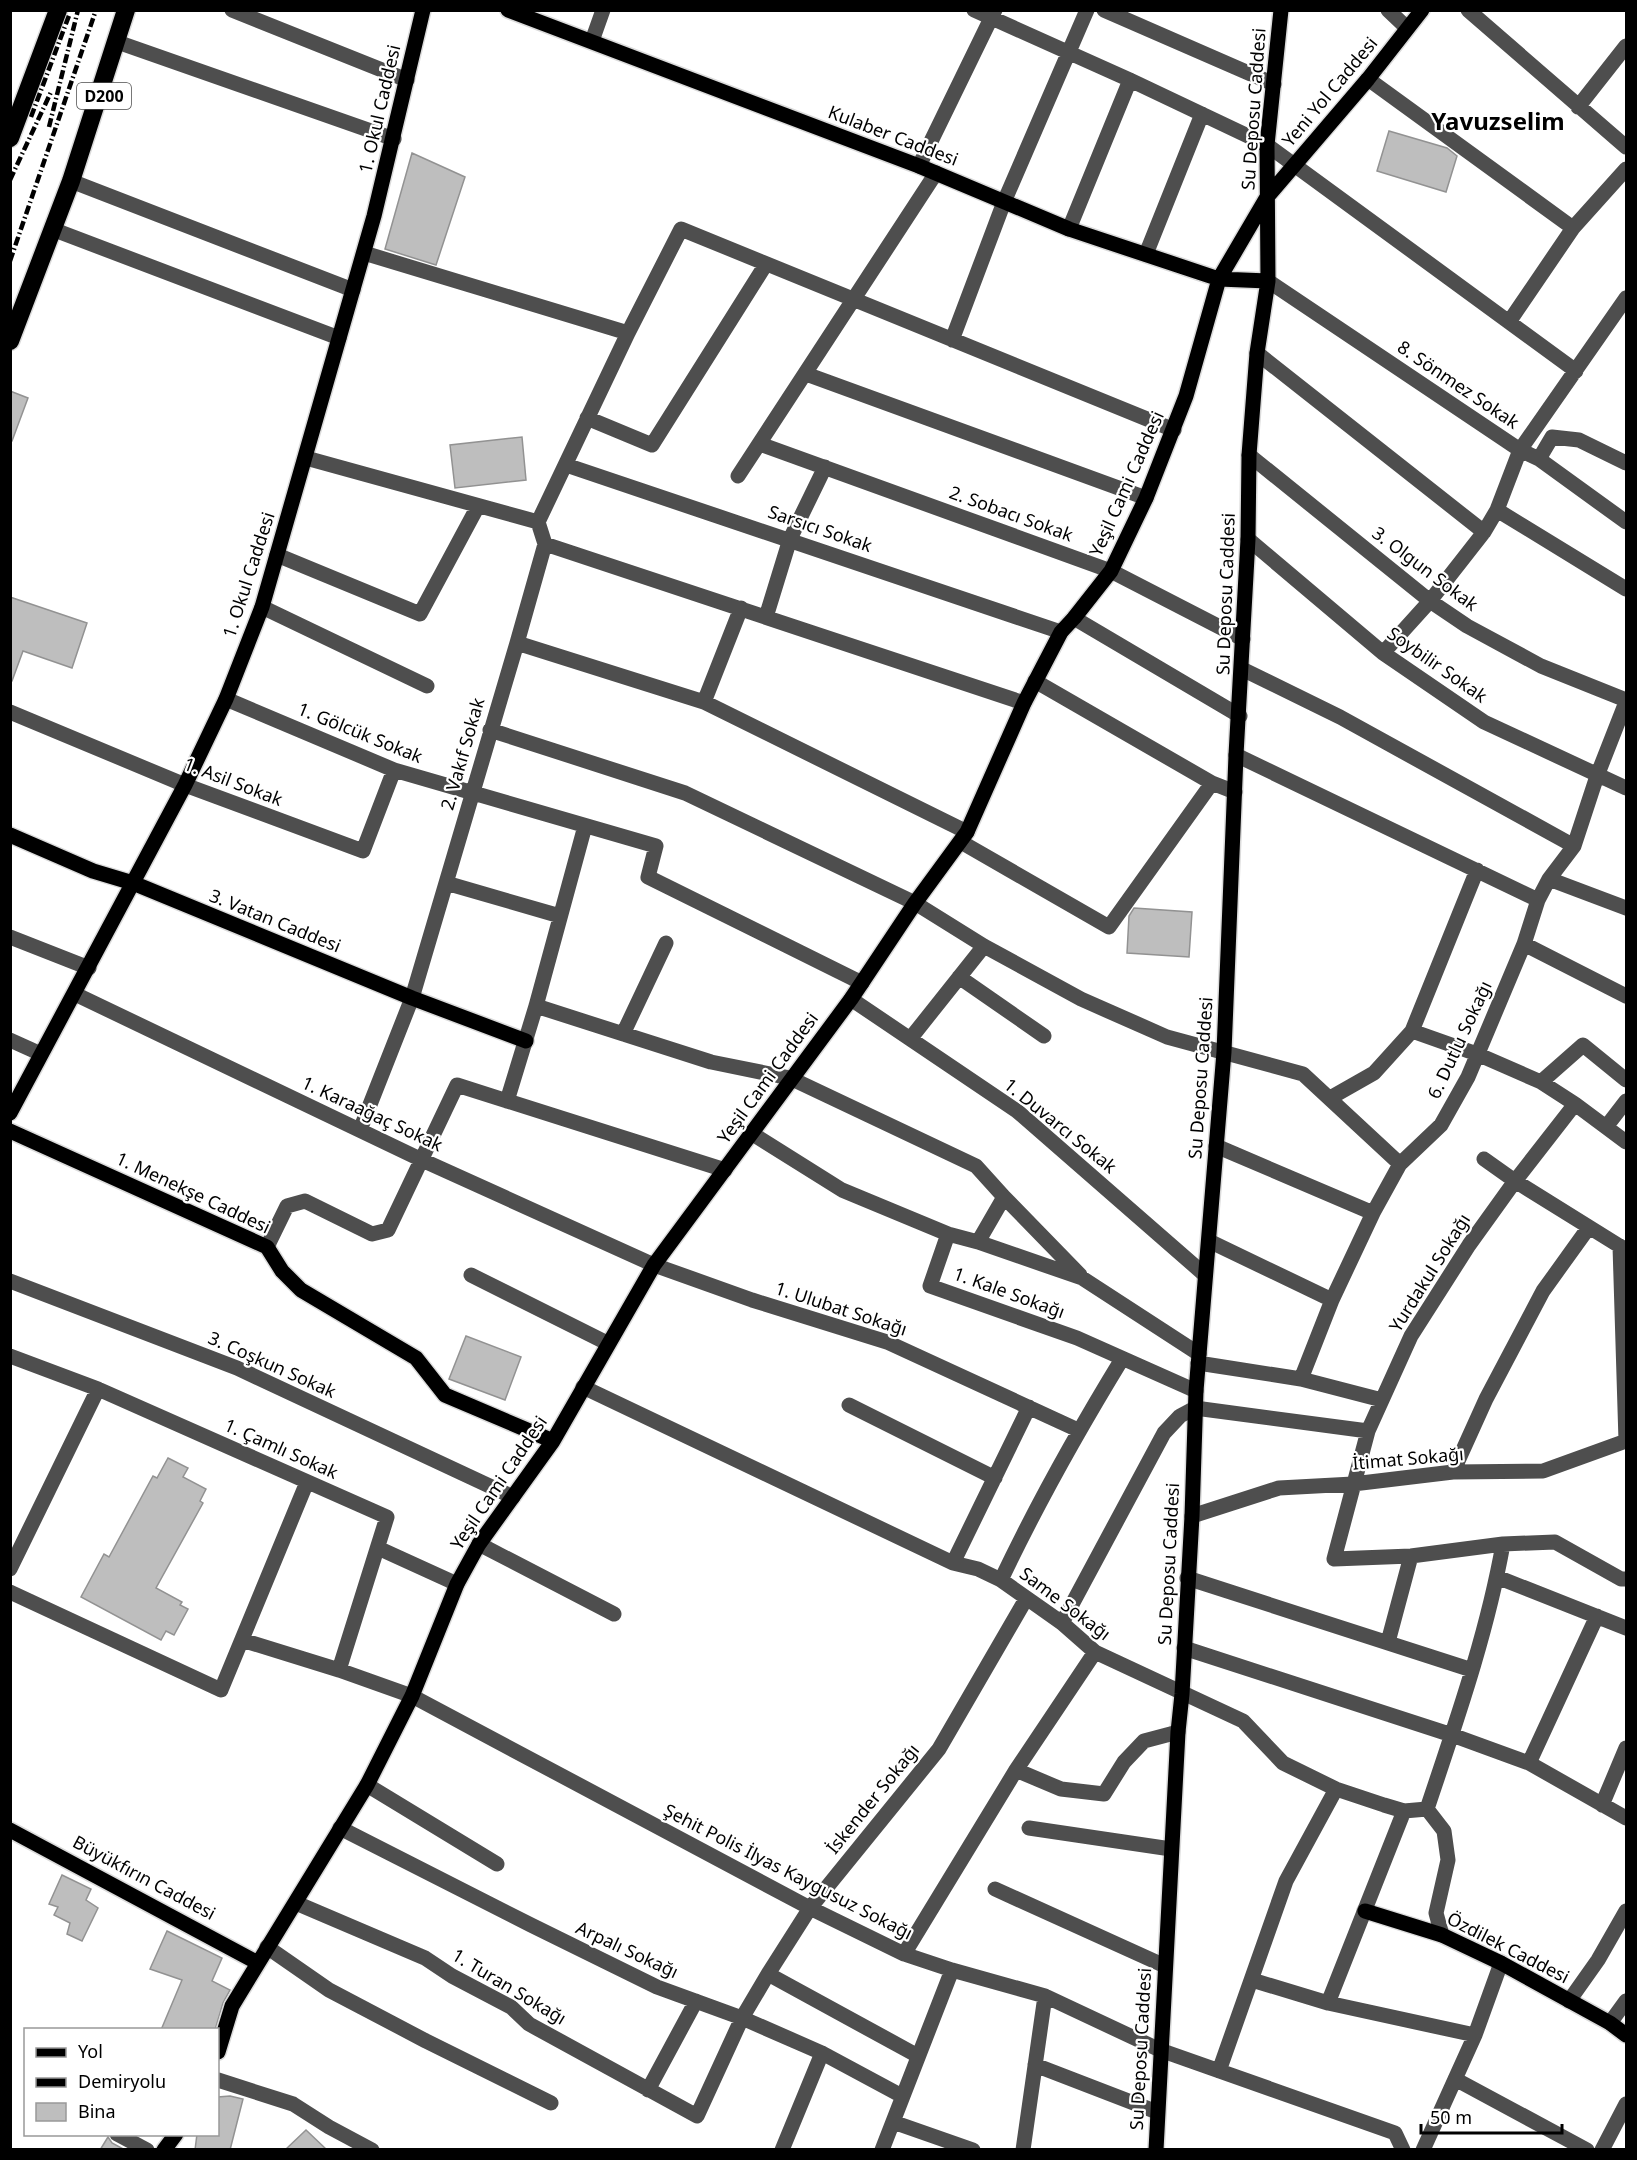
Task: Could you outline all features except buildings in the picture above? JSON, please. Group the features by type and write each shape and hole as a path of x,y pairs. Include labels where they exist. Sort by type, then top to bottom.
{"highway":[{"path":"10,138 58,10"},
{"name":"D200","path":"71,181 126,10"},
{"name":"D200","path":"10,340 138,10"}],"main road":[{"name":"1. Okul Caddesi","path":"10,1113 185,785 226,699 262,607 364,253 394,139 423,10"},
{"name":"Kulaber Caddesi","path":"508,10 919,166 1069,229 1219,279 1268,281"},
{"name":"Su Deposu Caddesi","path":"1156,2150 1178,1732 1182,1694 1196,1391 1224,1052 1236,754 1240,716 1248,538 1249,454 1257,353 1268,281 1267,145 1281,10"},
{"name":"Yeni Yol Caddesi","path":"1267,197 1368,79 1422,10"},
{"name":"Yeşil Cami Caddesi","path":"219,2049 232,2006 367,1785 412,1696 457,1584 479,1544 554,1441 607,1343 654,1264 725,1170 790,1078 851,999 915,903 964,837 1024,703 1061,632 1111,571 1146,498 1186,396 1219,279 1267,197"},
{"name":"3. Vatan Caddesi","path":"10,836 93,871 133,883 412,998 526,1041"},
{"name":"1. Menekşe Caddesi","path":"10,1131 267,1247 282,1271 301,1290 416,1358 445,1395 554,1441"},
{"name":"Büyükfırın Caddesi","path":"10,1830 258,1963"},
{"name":"Özdilek Caddesi","path":"1365,1911 1442,1935 1501,1963 1610,2023 1626,2035"},
{"path":"164,2150 174,2136"}],"street":[{"path":"232,10 408,80"},
{"path":"592,41 603,10"},
{"path":"974,10 993,14 1069,53 1267,145 1576,371"},
{"path":"952,340 1004,202 1087,10"},
{"path":"1104,10 1274,84"},
{"path":"1388,10 1407,28"},
{"path":"1468,10 1626,147"},
{"path":"919,166 993,14"},
{"path":"123,44 394,139"},
{"path":"1578,106 1626,46"},
{"path":"1368,79 1573,228"},
{"path":"1069,229 1130,80"},
{"path":"1146,254 1202,114"},
{"path":"1509,322 1573,228 1626,169"},
{"path":"738,476 936,173"},
{"path":"71,181 353,290"},
{"path":"52,229 339,338"},
{"path":"1024,703 545,544 538,522 628,333 681,229 1174,430"},
{"path":"364,253 628,333"},
{"path":"587,418 652,445 766,264"},
{"name":"8. Sönmez Sokak","path":"1268,281 1520,450 1539,459 1626,522"},
{"path":"1383,652 1430,601 1484,532 1497,510 1520,450 1626,297"},
{"path":"1257,353 1484,532"},
{"path":"806,374 1146,498"},
{"path":"1539,459 1552,437 1579,440 1625,459"},
{"name":"2. Sobacı Sokak","path":"760,444 1111,571 1243,639"},
{"name":"3. Olgun Sokak","path":"1249,454 1430,601 1467,626 1541,666 1626,701"},
{"path":"306,458 538,522"},
{"name":"Sarsıcı Sokak","path":"566,465 1061,632"},
{"path":"766,617 790,539 825,467"},
{"path":"277,555 420,614 478,506"},
{"path":"1497,510 1626,589"},
{"name":"Soybilir Sokak","path":"1248,538 1383,652 1484,722 1626,788"},
{"name":"2. Vakıf Sokak","path":"360,1130 412,998 545,544"},
{"path":"262,607 427,686"},
{"path":"704,702 741,608"},
{"path":"1074,618 1240,716"},
{"path":"517,643 704,702 964,837 1109,927 1212,783"},
{"path":"1242,669 1341,717 1574,846"},
{"path":"1035,681 1212,783 1235,792"},
{"name":"1. Gölcük Sokak","path":"226,699 394,770 656,846 648,877 862,983"},
{"name":"6. Dutlu Sokağı","path":"1300,1379 1332,1300 1373,1213 1400,1164 1441,1125 1468,1077 1524,944 1538,900 1549,879 1574,846 1597,776 1626,701"},
{"name":"1. Asil Sokak","path":"10,712 185,785 363,851 394,770"},
{"path":"490,730 685,793 915,903 984,946 1081,999 1167,1037 1303,1074 1400,1164"},
{"path":"1236,754 1538,900"},
{"path":"507,1101 536,1006 585,826"},
{"path":"1330,1098 1374,1073 1412,1030 1477,870"},
{"path":"1549,879 1626,908"},
{"path":"446,883 560,916"},
{"path":"10,937 89,968"},
{"path":"623,1034 666,943"},
{"path":"1524,944 1626,996"},
{"path":"910,1039 984,946"},
{"path":"959,977 1044,1036"},
{"name":"1. Karaağaç Sokak","path":"75,994 422,1160 654,1264"},
{"name":"1. Duvarcı Sokak","path":"851,999 1017,1111 1205,1275"},
{"path":"536,1006 711,1062 790,1078 976,1166 1082,1278 1199,1359 1300,1379 1382,1400"},
{"path":"1412,1030 1477,1054 1541,1082 1626,1142"},
{"path":"10,1040 41,1054"},
{"path":"1541,1082 1583,1046 1626,1080"},
{"path":"267,1247 287,1206 305,1201 372,1234 388,1230 457,1085 725,1170"},
{"path":"1606,1127 1626,1101"},
{"name":"Yurdakul Sokağı","path":"1411,1556 1334,1559 1368,1431 1411,1336 1469,1245 1515,1180 1575,1104"},
{"path":"751,1132 842,1190 948,1234 1082,1278"},
{"path":"1216,1146 1373,1213"},
{"path":"1484,1159 1623,1248 1626,1441"},
{"path":"978,1242 1004,1197"},
{"path":"1454,1473 1486,1399 1543,1291 1589,1227"},
{"name":"1. Kale Sokağı","path":"948,1234 930,1286 1077,1338 1196,1391"},
{"path":"1209,1240 1332,1300"},
{"name":"1. Ulubat Sokağı","path":"654,1264 752,1300 887,1342 1078,1430"},
{"path":"471,1275 607,1343"},
{"name":"3. Coşkun Sokak","path":"10,1281 237,1368 513,1497"},
{"name":"1. Çamlı Sokak","path":"10,1356 98,1389 387,1517 339,1670"},
{"path":"1001,1580 1033,1512 1078,1430 1122,1359"},
{"name":"Same Sokağı","path":"583,1387 953,1563 978,1569 1001,1580 1062,1623 1095,1652 1243,1722 1283,1763 1336,1789 1404,1811 1427,1809"},
{"path":"10,1569 98,1389"},
{"path":"849,1405 995,1478"},
{"path":"953,1563 1029,1407"},
{"path":"1062,1623 1164,1433 1180,1416 1195,1408 1368,1431"},
{"name":"İtimat Sokağı","path":"1191,1516 1279,1488 1353,1484 1454,1473 1543,1471 1626,1441"},
{"path":"10,1593 221,1690 307,1482"},
{"path":"1388,1642 1411,1556 1503,1544 1555,1542 1626,1579"},
{"path":"479,1544 614,1614"},
{"path":"1442,1935 1436,1913 1448,1860 1444,1831 1427,1809 1472,1670 1497,1578 1503,1544"},
{"path":"378,1548 457,1584"},
{"path":"1187,1578 1472,1670"},
{"path":"1497,1578 1626,1628"},
{"name":"İskender Sokağı","path":"697,2116 742,2018 810,1908 939,1749 1026,1599"},
{"path":"1529,1763 1597,1616"},
{"name":"Şehit Polis İlyas Kaygusuz Sokağı","path":"242,1640 339,1670 412,1696 810,1908 903,1954 1045,1996 1161,2050 1395,2133 1403,2150"},
{"path":"1184,1648 1452,1735 1529,1763 1626,1818"},
{"path":"903,1954 1016,1770 1095,1652"},
{"path":"1016,1770 1061,1789 1104,1794 1124,1762 1144,1741 1178,1732"},
{"path":"1602,1805 1626,1748"},
{"path":"367,1785 497,1864"},
{"path":"1219,2071 1286,1881 1336,1789"},
{"path":"1328,2003 1404,1811"},
{"name":"Arpalı Sokağı","path":"340,1827 657,1987 742,2018 822,2053 903,2096"},
{"path":"1029,1828 1172,1849"},
{"path":"995,1889 1165,1966"},
{"name":"1. Turan Sokağı","path":"296,1903 425,1958 452,1976 511,2007 529,2024 697,2116"},
{"path":"1569,2001 1598,1960 1626,1911"},
{"path":"267,1947 329,1990 551,2103"},
{"path":"1424,2150 1475,2035 1501,1963"},
{"path":"882,2150 952,1970"},
{"path":"768,1974 918,2056"},
{"path":"1252,1980 1328,2003 1475,2035"},
{"path":"1023,2150 1045,1996"},
{"path":"648,2090 696,2001"},
{"path":"1610,2023 1626,2001"},
{"path":"782,2150 822,2053"},
{"path":"1035,2065 1157,2112"},
{"path":"1455,2079 1587,2150"},
{"path":"219,2080 293,2104 372,2150"},
{"path":"1602,2150 1626,2104"},
{"path":"893,2122 973,2150"},
{"path":"121,2136 147,2150"}],"railway":[{"path":"49,127 78,10"},
{"path":"10,261 96,10"},
{"path":"31,117 70,13"},
{"path":"10,180 51,92"}],"district":[{"name":"Yavuzselim","path":"1498,122"}]}
